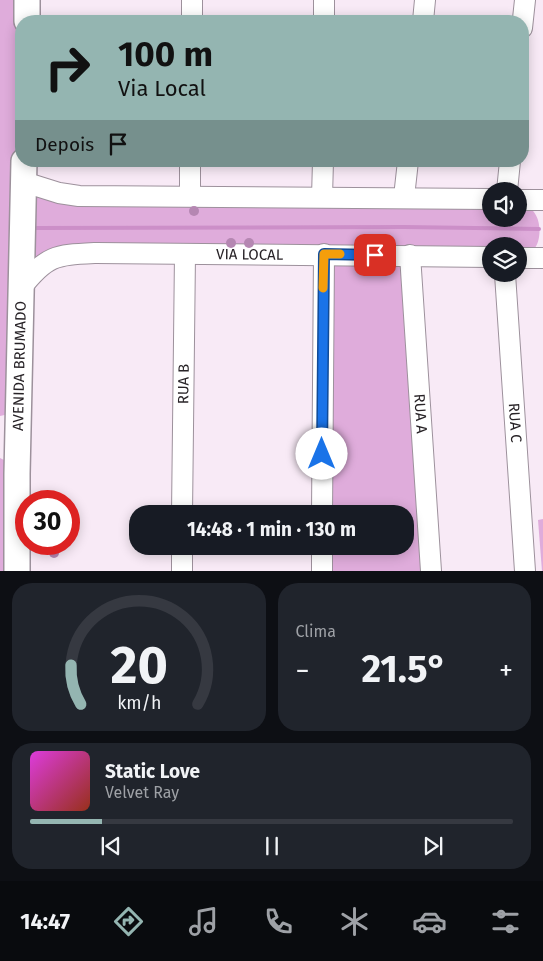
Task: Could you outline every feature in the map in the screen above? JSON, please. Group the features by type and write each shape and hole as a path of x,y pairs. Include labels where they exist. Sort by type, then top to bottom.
{"main road":[{"path":"26,15 27,0"},
{"name":"AVENIDA BRUMADO","path":"18,571 18,404 24,172"},
{"path":"0,422 12,417 18,404"},
{"path":"0,449 11,454 17,474"}],"street":[{"path":"192,0 192,15"},
{"path":"324,0 324,15"},
{"path":"424,15 425,0"},
{"path":"523,15 525,0"},
{"path":"190,167 190,196"},
{"path":"322,197 323,167"},
{"path":"404,197 407,167"},
{"path":"508,182 509,167"},
{"path":"24,172 59,193 79,196 482,199"},
{"name":"VIA LOCAL","path":"21,288 38,267 51,259 62,256 96,253 482,257"},
{"name":"RUA B","path":"182,505 184,254"},
{"path":"322,505 324,254"},
{"name":"RUA A","path":"410,255 431,571"},
{"name":"RUA C","path":"506,282 525,571"},
{"path":"182,555 182,571"},
{"path":"322,555 322,571"}],"shaded area":[{"path":"0,0 21,0 21,15 15,15 15,167 18,167 15,377 9,414 0,416"},
{"path":"30,189 482,205 482,227 527,227 527,207 537,217 540,231 537,245 534,249 527,251 527,237 482,237 482,253 93,252 32,271"},
{"path":"333,266 403,266 428,571 325,571 325,555 414,555 414,505 325,505"},
{"path":"0,458 9,465 14,571 0,571"},
{"path":"543,519 543,571 542,571 538,520"}],"waterway":[{"path":"36,228 404,227 539,229"}],"slow traffic":[{"path":"323,288 324,254 340,254"}],"route":[{"path":"322,454 324,254 375,255"}]}
